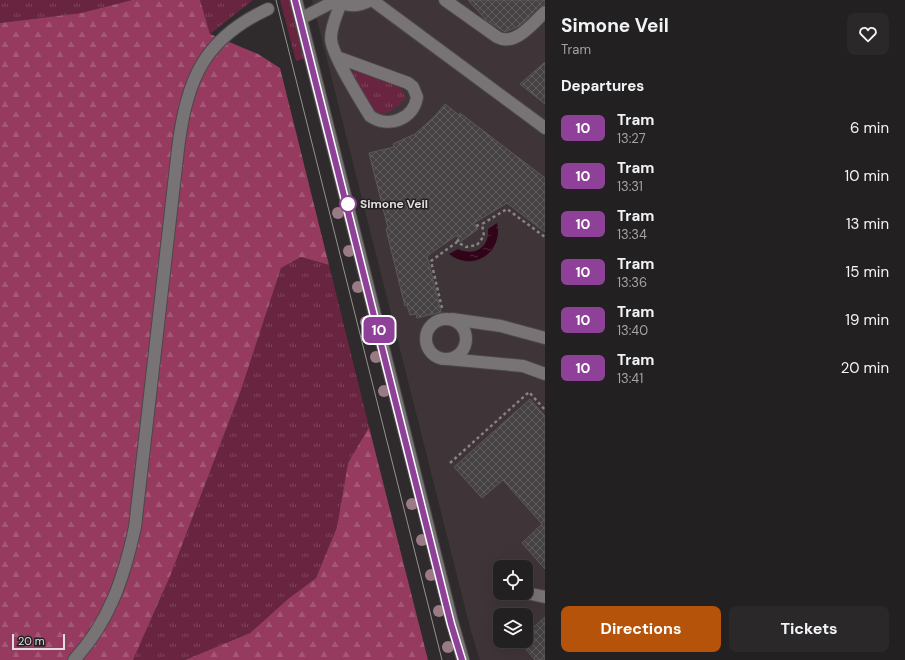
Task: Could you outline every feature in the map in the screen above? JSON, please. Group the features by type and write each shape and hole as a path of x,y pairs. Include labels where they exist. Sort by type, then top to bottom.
{"street":[{"path":"296,0 302,18 452,622 463,660"},
{"path":"302,18 338,1 356,6 371,0 545,128"},
{"path":"445,0 498,37 507,41 517,37 545,12"},
{"path":"338,1 332,26 331,39 338,57 370,116 383,123 394,122 413,110 417,97 413,87 401,80 338,57"},
{"path":"74,660 104,618 115,596 128,558 135,527 178,149 186,102 199,69 214,47 232,30 249,18 268,9"},
{"path":"545,338 501,326 448,318 432,324 425,337 429,351 441,359 522,366 545,374"},
{"path":"448,318 462,326 466,340 461,353 448,359"},
{"path":"533,594 545,597"}],"path":[{"path":"476,226 507,209 545,237"},
{"path":"458,242 466,247 477,246 484,236 482,224"},
{"path":"448,318 431,261 458,242 459,238"},
{"path":"450,463 529,392 545,410"}],"shaded area":[{"path":"312,0 545,0 545,660 480,660 471,631"}],"green space":[{"path":"0,0 132,0 81,13 0,23"},
{"path":"132,0 200,0 210,34 258,54 280,68 329,265 301,257 281,268 241,390 171,574 133,660 0,660 0,23 81,13"},
{"path":"200,0 253,0 210,34"},
{"path":"280,0 290,0 306,58 296,61"},
{"path":"357,69 393,82 403,91 405,98 396,107 388,112 380,114 376,113 353,76 353,71"},
{"path":"301,257 329,265 369,427 348,463 337,527 316,578 288,599 250,633 185,660 133,660 171,574 241,390 281,268"},
{"path":"369,427 428,660 185,660 250,633 288,599 316,578 337,527 348,463"}],"water":[{"path":"497,223 498,233 496,243 491,251 485,256 477,260 468,261 458,259 449,254 458,249 470,252 480,249 486,241 488,229"}],"building":[{"path":"468,0 545,0 545,4 519,26 505,32 486,20"},
{"path":"545,62 545,104 520,84"},
{"path":"445,104 459,115 460,113 545,178 545,232 507,203 474,223 478,229 460,242 457,235 427,256 441,312 417,318 416,314 410,315 407,305 405,306 386,229 388,228 369,153 394,147 393,144 415,134 435,116"},
{"path":"530,399 545,416 545,569 522,543 542,524 503,480 482,498 454,467"},
{"path":"545,617 545,660 535,660 525,648 533,648 533,628"}],"tram line":[{"path":"276,0 442,660"},
{"path":"295,0 451,624 462,660"},
{"name":"10","path":"295,0 312,61 451,624 462,660"}],"place":[{"name":"Simone Veil","path":"348,204"}]}
